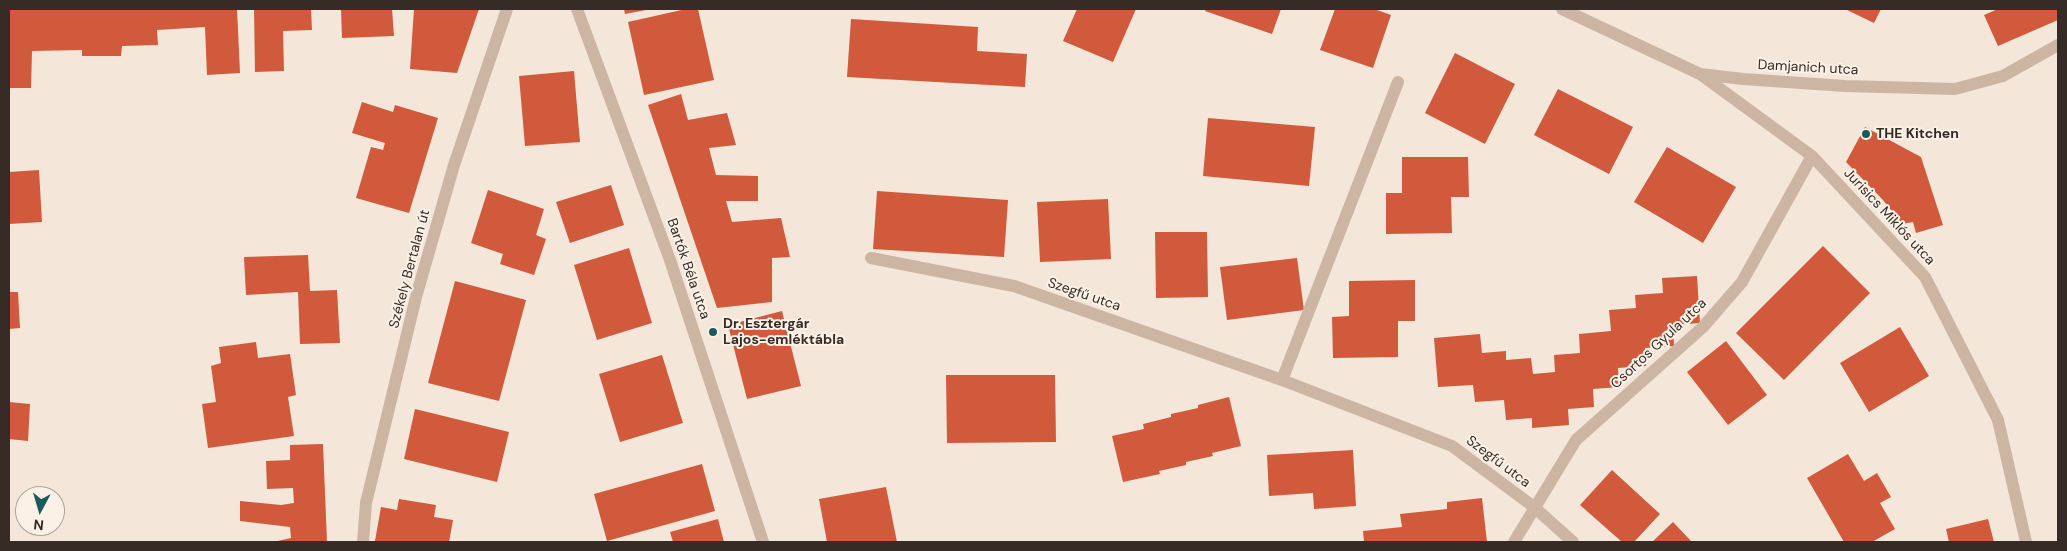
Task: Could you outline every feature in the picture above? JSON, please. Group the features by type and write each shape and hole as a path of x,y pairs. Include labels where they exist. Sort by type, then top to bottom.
{"street":[{"name":"Székely Bertalan út","path":"363,542 366,503 416,298 454,166 507,9"},
{"name":"Bartók Béla utca","path":"577,9 670,260 763,542"},
{"name":"Damjanich utca","path":"1562,9 1700,74 1845,86 1955,89 2003,76 2058,45"},
{"name":"Jurisics Miklós utca","path":"1700,74 1812,156 1925,277 1998,420 2026,542"},
{"path":"1282,380 1398,82"},
{"name":"Csortos Gyula utca","path":"1514,542 1576,440 1703,327 1742,282 1812,156"},
{"name":"Szegfű utca","path":"871,258 1014,286 1282,380 1452,446 1534,507 1574,542"}],"building":[{"path":"9,9 237,9 240,73 207,75 205,27 157,30 158,45 122,46 121,56 82,56 82,50 32,51 31,88 9,88"},
{"path":"254,9 311,9 312,30 283,31 284,71 255,72"},
{"path":"341,9 392,9 394,36 342,38"},
{"path":"414,9 479,9 457,73 410,69"},
{"path":"624,9 646,9 646,10 625,14"},
{"path":"686,9 698,9 714,80 644,95 628,22"},
{"path":"1077,9 1136,9 1113,62 1063,41"},
{"path":"1206,9 1281,9 1272,34 1205,11"},
{"path":"1335,9 1374,9 1391,15 1373,68 1320,50"},
{"path":"1845,9 1881,9 1874,23"},
{"path":"1998,9 2058,9 2058,20 1998,46 1984,15"},
{"path":"851,19 978,27 977,51 1027,54 1025,87 847,77"},
{"path":"1455,53 1515,84 1485,144 1425,113"},
{"path":"574,71 580,142 525,146 519,76"},
{"path":"1558,89 1633,127 1609,174 1534,135"},
{"path":"681,94 688,120 727,113 736,145 709,148 716,175 758,176 758,201 726,201 732,222 781,218 790,257 772,258 772,302 717,308 648,105"},
{"path":"362,102 393,112 395,105 438,118 409,213 356,198 371,147 383,150 385,143 352,133"},
{"path":"1208,118 1315,127 1309,186 1203,176"},
{"path":"1865,127 1921,157 1943,225 1916,233 1913,222 1902,224 1883,200 1846,162"},
{"path":"1667,147 1736,187 1703,243 1634,202"},
{"path":"1402,157 1468,157 1469,197 1451,197 1452,233 1386,234 1386,193 1402,193"},
{"path":"39,170 42,222 9,224 9,172"},
{"path":"611,185 624,225 570,243 556,202"},
{"path":"488,190 544,209 536,235 546,239 534,275 500,264 503,254 471,243"},
{"path":"877,191 1008,200 1004,257 873,249"},
{"path":"1108,199 1111,259 1040,262 1037,202"},
{"path":"1155,232 1207,232 1208,297 1156,298"},
{"path":"1823,246 1870,293 1784,380 1736,333"},
{"path":"629,248 652,323 597,340 574,265"},
{"path":"308,255 310,291 337,290 340,343 300,344 298,292 246,295 244,257"},
{"path":"1297,258 1304,310 1227,320 1220,267"},
{"path":"1697,276 1700,323 1673,325 1674,346 1645,348 1646,366 1618,368 1619,387 1593,389 1594,407 1568,409 1569,425 1532,428 1532,418 1506,420 1504,400 1475,402 1473,385 1438,387 1434,338 1480,334 1482,353 1506,351 1506,360 1531,358 1533,374 1555,372 1554,355 1580,353 1579,334 1611,331 1609,310 1636,308 1635,295 1663,293 1662,278"},
{"path":"1415,280 1415,321 1398,321 1398,357 1333,358 1332,317 1349,316 1349,281"},
{"path":"455,281 526,300 499,401 428,383"},
{"path":"9,292 18,292 20,328 9,329"},
{"path":"782,311 801,386 747,399 728,325"},
{"path":"1900,327 1929,376 1869,412 1840,363"},
{"path":"1726,341 1767,395 1728,425 1687,372"},
{"path":"256,342 258,358 290,354 296,395 288,397 294,436 208,448 202,404 216,402 211,366 221,363 219,347"},
{"path":"662,355 683,423 620,442 599,374"},
{"path":"946,375 1055,375 1056,442 947,443"},
{"path":"1229,397 1241,446 1212,453 1213,456 1186,462 1186,465 1159,471 1160,474 1123,482 1112,436 1144,429 1143,424 1171,417 1171,414 1198,408 1198,405"},
{"path":"9,402 30,404 28,441 9,439"},
{"path":"415,409 509,432 497,482 404,459"},
{"path":"323,444 327,542 273,542 291,538 290,527 240,521 240,501 281,505 294,503 293,488 267,489 266,461 290,460 290,445"},
{"path":"1353,450 1356,506 1314,509 1313,493 1269,496 1267,455"},
{"path":"1848,454 1864,481 1877,473 1891,497 1880,503 1895,529 1872,542 1844,542 1807,478"},
{"path":"702,464 715,511 607,541 594,494"},
{"path":"1612,470 1660,514 1634,542 1622,542 1580,505"},
{"path":"886,487 897,542 827,542 819,499"},
{"path":"1482,498 1487,542 1364,542 1363,531 1402,527 1400,514 1447,509 1447,502"},
{"path":"399,499 436,505 434,517 453,520 449,542 375,541 381,507 397,510"},
{"path":"718,519 724,542 673,542 670,532"},
{"path":"1988,519 1994,542 1949,542 1946,529"},
{"path":"1673,522 1692,542 1652,542"}],"place":[{"name":"THE Kitchen","path":"1866,134"},
{"name":"Dr. Esztergár Lajos-emléktábla","path":"713,332"}]}
